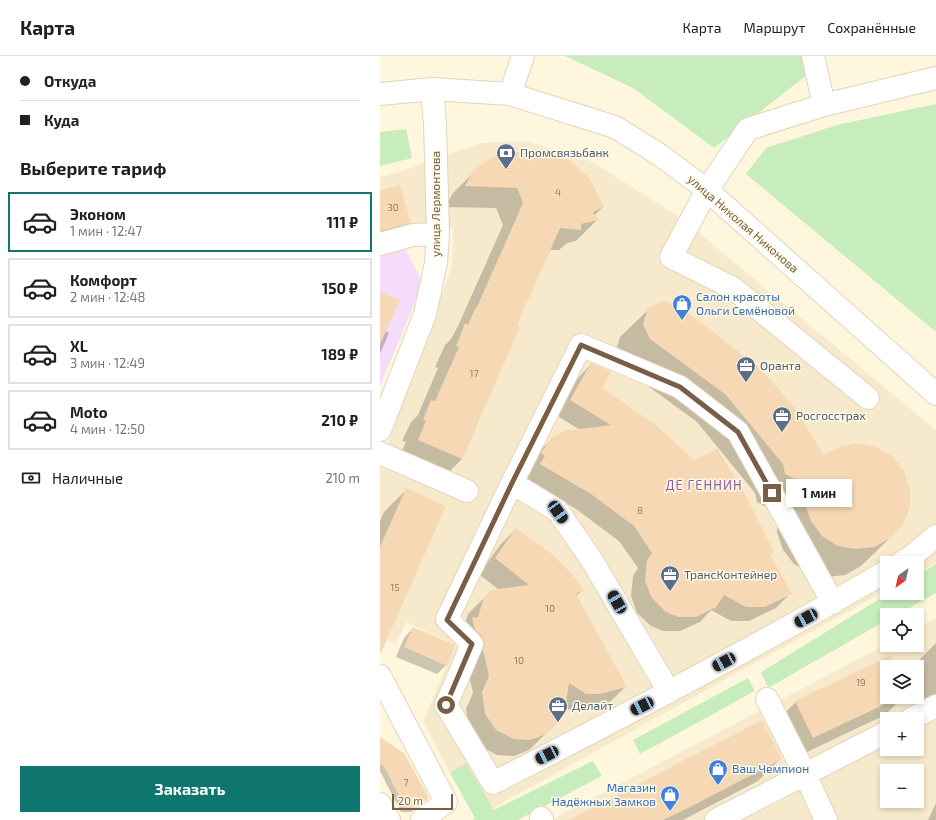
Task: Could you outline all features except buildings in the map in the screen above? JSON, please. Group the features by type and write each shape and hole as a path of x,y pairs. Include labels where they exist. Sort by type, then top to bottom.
{"street":[{"path":"510,94 523,56"},
{"path":"814,56 824,105"},
{"path":"868,398 733,288 671,257 707,190 748,129 824,105 936,78"},
{"name":"улица Николая Никонова","path":"380,94 432,89 510,94 614,127 660,155 707,190 936,394"},
{"name":"улица Лермонтова","path":"380,430 425,314 436,263 438,234 435,123 432,89"},
{"path":"380,244 413,235 438,234"},
{"path":"833,603 738,432 680,387 581,345 512,483 447,620 472,644 446,705 493,783 669,692 833,603 880,575"},
{"path":"380,453 467,491"},
{"path":"512,483 558,512 594,562 669,692"},
{"path":"912,556 936,536"},
{"path":"380,676 446,802 422,820"},
{"path":"767,699 805,774 826,820"},
{"path":"924,712 936,706"},
{"path":"716,820 880,736"},
{"path":"380,804 389,820"}],"shaded area":[{"path":"525,141 591,161 682,219 936,430 936,563 924,570 924,556 880,556 880,594 475,818 423,722 455,645 406,622 396,644 380,637 380,466 452,266 453,228 380,248 380,177 399,172 481,143"},
{"path":"404,246 423,283 380,386 380,253"},
{"path":"936,619 936,820 551,820 880,648 880,652 924,652 924,624"}],"green space":[{"path":"565,56 803,56 807,75 714,148 633,88"},
{"path":"936,104 936,332 746,174 766,148 837,125"},
{"path":"406,129 412,158 380,166 380,132"},
{"path":"936,564 936,593 924,600 924,572"},
{"path":"880,599 880,600 924,600 909,608 880,608 880,624 768,688 761,672"},
{"path":"748,678 755,691 640,754 633,740"},
{"path":"593,761 602,776 518,820 472,820 475,818 450,773 466,763 494,810"}],"place":[{"name":"Промсвязьбанк","path":"506,170"},
{"name":"Салон красоты Ольги Семёновой","path":"682,321"},
{"name":"Оранта","path":"746,383"},
{"name":"Росгосстрах","path":"782,433"},
{"name":"ТрансКонтейнер","path":"670,592"},
{"name":"Делайт","path":"558,723"},
{"name":"Ваш Чемпион","path":"718,786"},
{"name":"Магазин Надёжных Замков","path":"670,812"}],"district":[{"name":"ДЕ ГЕННИН","path":"704,485"}],"route":[{"path":"446,705 472,644 447,620 512,483 581,345 680,387 738,432 772,493"}]}
